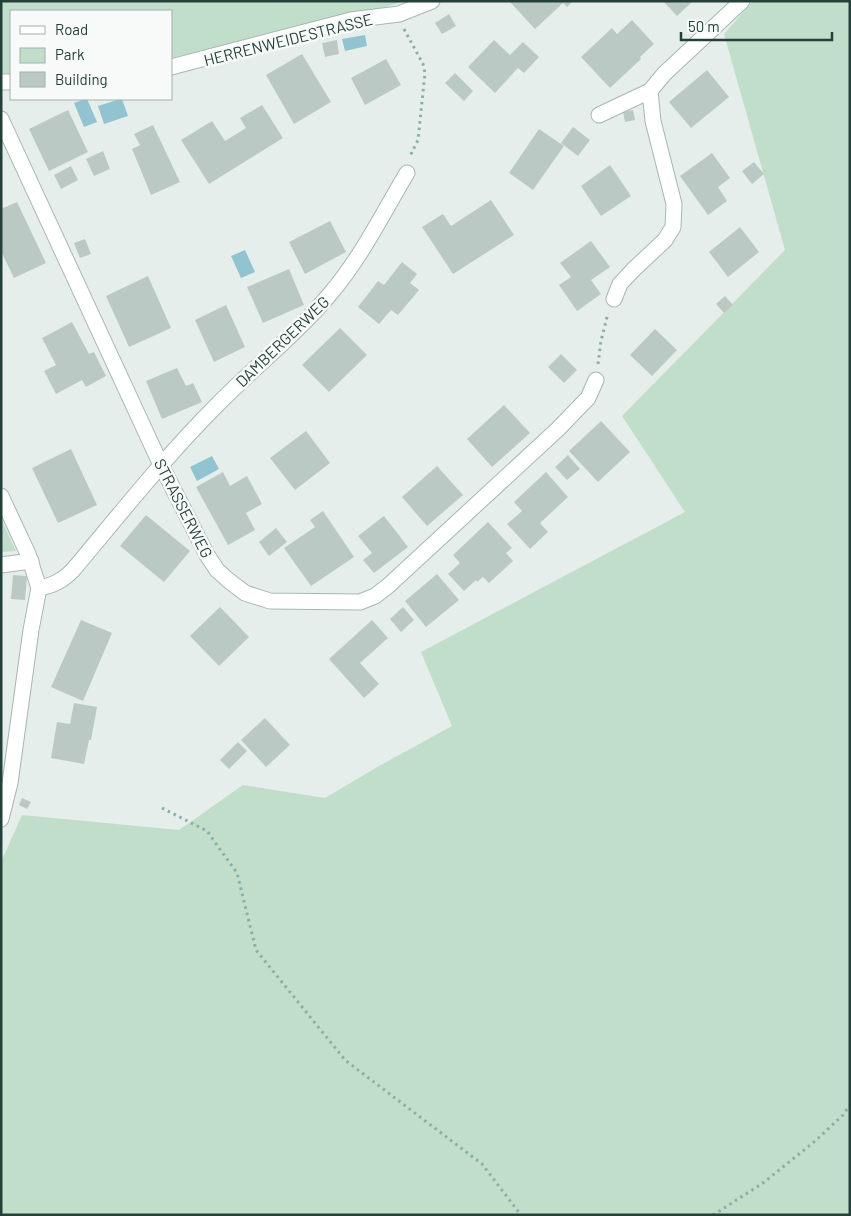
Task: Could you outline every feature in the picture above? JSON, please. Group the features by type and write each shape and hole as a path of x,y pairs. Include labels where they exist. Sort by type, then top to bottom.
{"street":[{"name":"HERRENWEIDESTRASSE","path":"172,67 342,22 399,14 432,1"},
{"path":"599,115 650,91 664,74 742,1"},
{"path":"614,299 620,284 632,270 665,240 673,227 674,204 653,121 650,91"},
{"name":"STRASSERWEG","path":"1,119 161,465 207,555 217,570 245,593 270,601 360,602 375,596 558,429 588,398 596,380"},
{"name":"DAMBERGERWEG","path":"39,588 54,585 73,570 161,465 218,404 307,320 332,293 354,262 407,173"},
{"path":"1,496 31,561 39,588 31,630 10,783 1,819"},
{"path":"1,565 31,561"}],"path":[{"path":"399,14 405,31 423,64 425,73 418,140 407,162 407,173"},
{"path":"596,380 601,341 608,313 614,299"},
{"path":"162,808 207,831 237,873 256,950 345,1060 482,1164 521,1215"},
{"path":"713,1215 771,1177 814,1142 850,1105"}],"green space":[{"path":"1,1 405,1 376,10 172,58 172,10 10,10 10,74 1,73"},
{"path":"753,1 850,1 850,1215 1,1215 1,862 22,815 179,830 243,785 325,798 452,726 421,652 685,512 622,416 785,250 724,34"},
{"path":"1,519 16,551 1,552"}],"water":[{"path":"365,35 367,46 345,51 342,39"},
{"path":"87,100 97,122 84,127 74,103"},
{"path":"122,100 128,116 104,124 98,106"},
{"path":"245,250 255,272 241,278 231,256"},
{"path":"212,456 219,469 197,481 190,467"}],"building":[{"path":"509,1 573,1 567,7 563,3 535,29"},
{"path":"663,1 693,1 677,16"},
{"path":"449,14 456,26 442,34 435,23"},
{"path":"632,20 654,44 610,88 581,57 612,28 617,34"},
{"path":"337,40 339,54 325,57 322,43"},
{"path":"494,40 510,55 523,42 539,57 524,73 518,68 495,93 468,67"},
{"path":"302,54 331,102 294,124 266,75"},
{"path":"386,59 401,85 365,105 351,78"},
{"path":"707,70 729,97 691,128 669,102"},
{"path":"455,73 473,91 464,101 445,83"},
{"path":"262,105 283,138 209,184 181,140 212,121 225,141 246,128 240,118"},
{"path":"68,110 88,152 49,171 29,129"},
{"path":"633,110 635,120 625,122 623,112"},
{"path":"153,125 180,182 151,195 132,149 140,145 134,134"},
{"path":"573,127 590,140 578,156 561,143"},
{"path":"539,129 564,146 533,190 509,173"},
{"path":"103,151 110,169 94,176 86,159"},
{"path":"712,153 730,178 718,187 727,201 708,215 680,176"},
{"path":"754,162 764,174 752,184 742,171"},
{"path":"610,165 631,196 601,216 581,186"},
{"path":"71,166 78,180 61,189 54,175"},
{"path":"491,200 514,235 453,274 422,227 443,214 451,226"},
{"path":"17,202 46,263 14,278 1,251 1,209"},
{"path":"330,221 346,252 305,274 289,242"},
{"path":"740,227 759,252 728,277 709,252"},
{"path":"85,239 91,254 80,258 74,243"},
{"path":"591,241 610,267 591,280 601,294 577,311 559,285 571,277 560,263"},
{"path":"402,262 417,274 410,283 419,290 398,315 391,310 379,324 358,307 378,281 384,285"},
{"path":"289,269 304,305 263,323 247,287"},
{"path":"148,276 171,328 129,347 106,296"},
{"path":"725,296 733,305 724,313 716,304"},
{"path":"226,305 245,347 214,362 195,320"},
{"path":"72,322 89,354 94,352 106,376 86,387 82,380 56,394 44,371 56,365 42,338"},
{"path":"340,328 367,355 329,392 302,365"},
{"path":"655,329 677,350 652,376 630,355"},
{"path":"561,354 577,370 564,383 548,367"},
{"path":"177,368 186,386 193,383 202,402 162,419 146,381"},
{"path":"504,405 530,433 492,467 467,439"},
{"path":"601,421 630,452 598,482 569,451"},
{"path":"306,431 330,463 295,490 270,458"},
{"path":"71,449 97,505 58,523 32,468"},
{"path":"568,455 580,469 567,480 555,467"},
{"path":"437,466 463,495 427,526 402,497"},
{"path":"223,472 230,486 247,476 262,504 246,513 255,530 228,545 196,487"},
{"path":"546,472 568,497 540,523 548,532 530,549 507,524 522,511 514,502"},
{"path":"323,511 354,557 311,586 284,548 315,527 310,520"},
{"path":"146,515 190,551 164,582 120,546"},
{"path":"384,516 408,547 374,573 363,560 372,553 358,536"},
{"path":"488,522 512,548 506,553 513,561 489,583 483,577 477,582 476,580 464,591 448,574 460,563 453,555"},
{"path":"276,528 287,542 269,556 259,542"},
{"path":"437,574 459,600 426,627 405,601"},
{"path":"13,575 27,576 25,600 11,599"},
{"path":"220,607 249,637 219,666 190,636"},
{"path":"403,607 414,620 401,632 390,619"},
{"path":"81,620 112,633 83,701 51,687"},
{"path":"372,620 388,638 360,663 379,684 364,698 329,659"},
{"path":"74,703 97,707 84,764 51,758 57,722 70,724"},
{"path":"265,718 290,745 266,767 241,740"},
{"path":"238,742 247,751 229,769 220,760"},
{"path":"22,798 31,802 27,809 19,805"}]}
